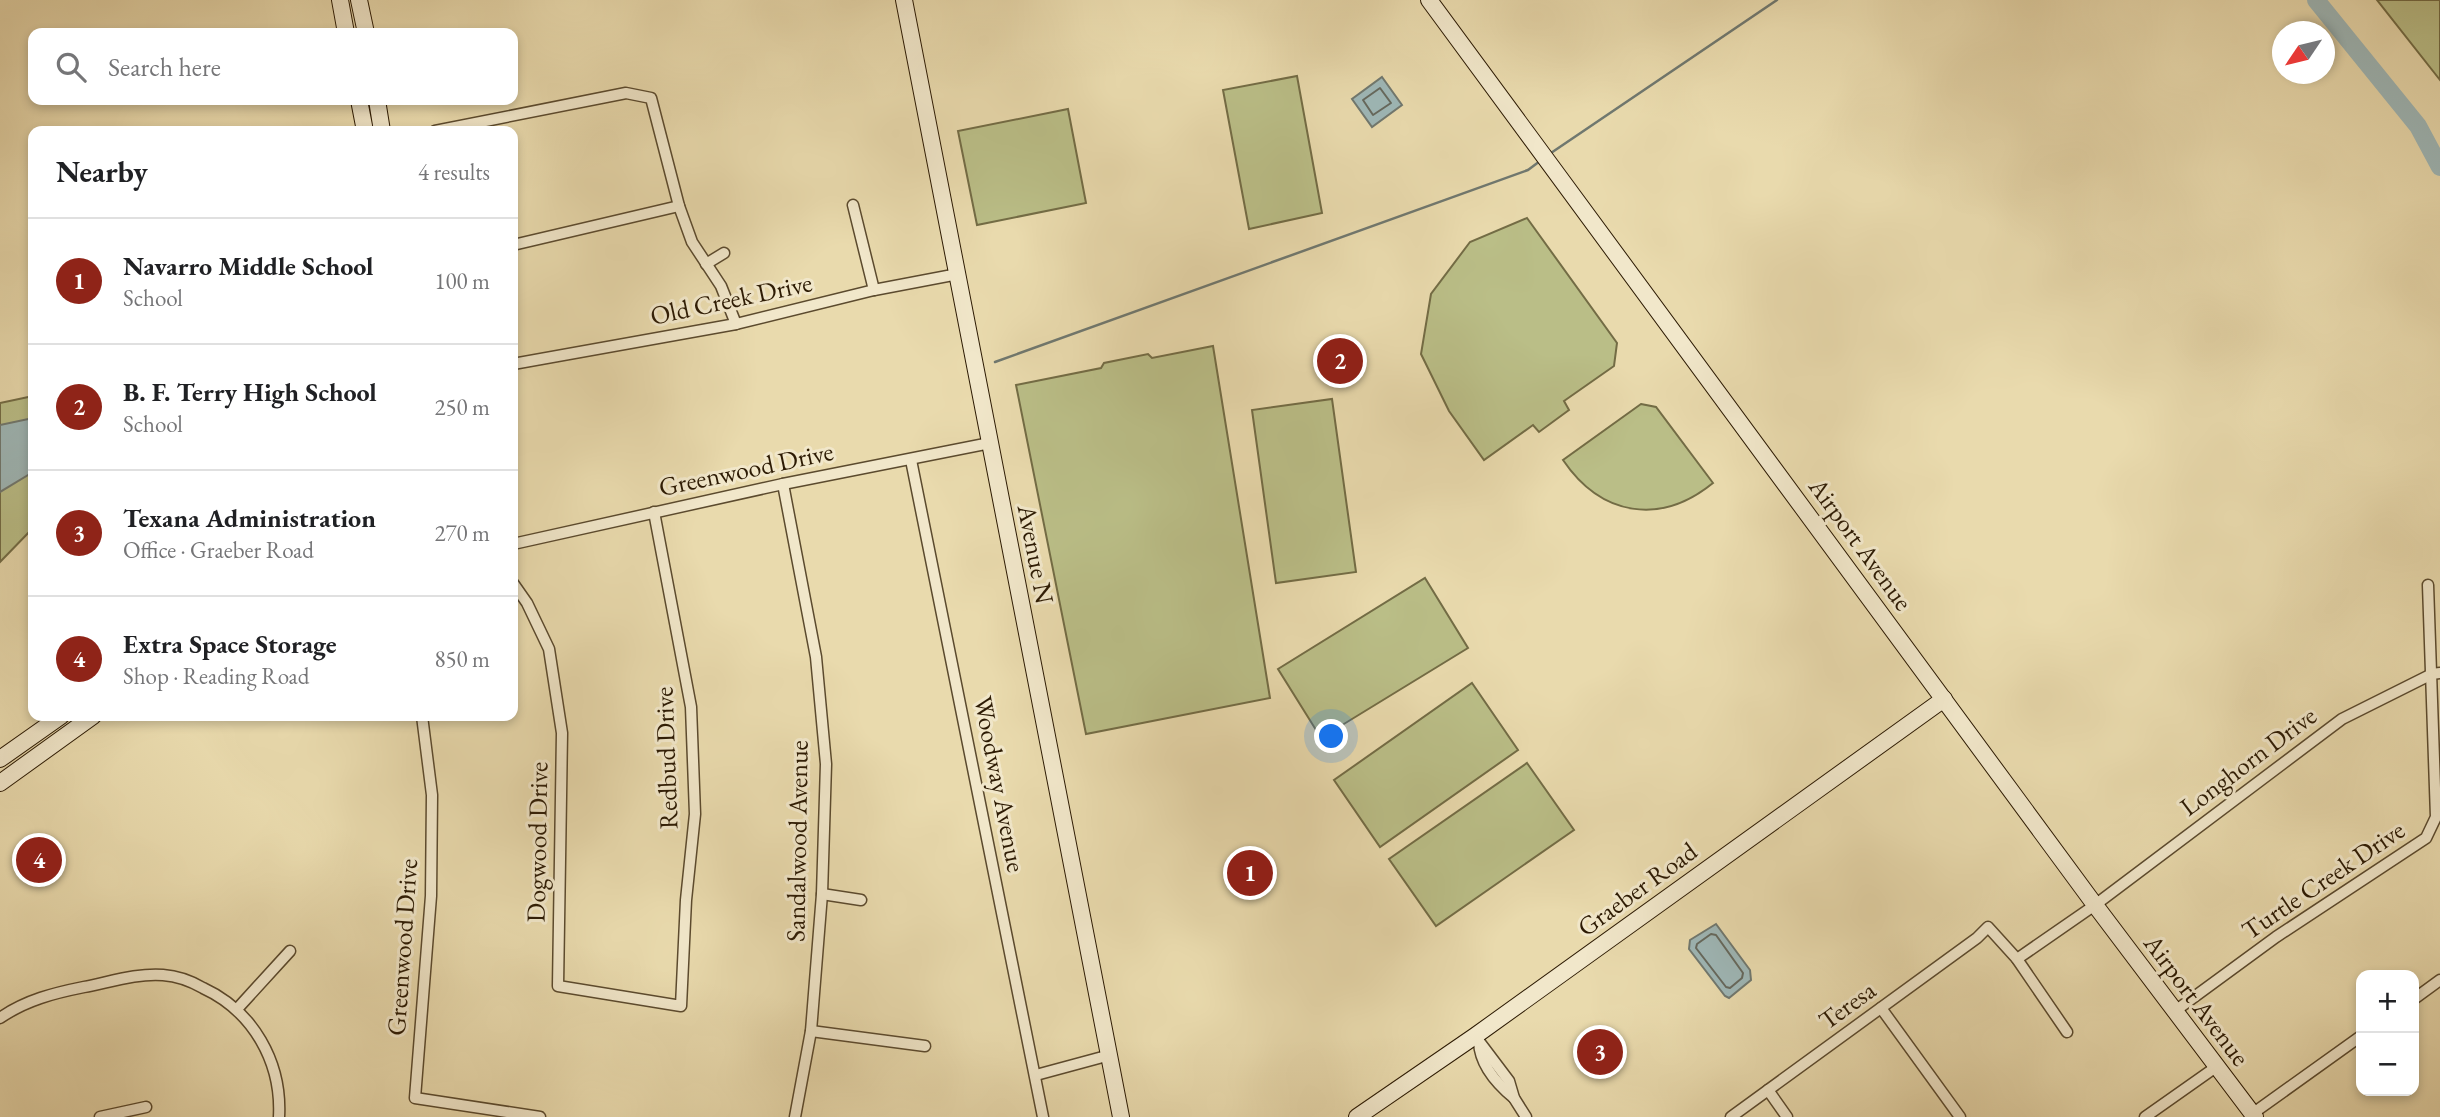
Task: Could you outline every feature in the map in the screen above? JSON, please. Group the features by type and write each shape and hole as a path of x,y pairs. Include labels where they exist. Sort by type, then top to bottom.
{"street":[{"path":"340,0 345,28"},
{"path":"359,0 365,28"},
{"name":"Avenue N","path":"904,0 1121,1117"},
{"name":"Airport Avenue","path":"1429,0 2095,905 2253,1115"},
{"path":"460,126 626,93 651,98 679,206 692,242 721,286 737,324"},
{"path":"360,105 364,126"},
{"path":"378,105 382,126"},
{"path":"853,205 874,290"},
{"path":"518,244 679,206"},
{"path":"706,264 724,253"},
{"name":"Old Creek Drive","path":"518,363 737,324 874,290 958,274"},
{"name":"Greenwood Drive","path":"518,543 783,484 990,443"},
{"name":"Woodway Avenue","path":"911,460 1043,1117"},
{"name":"Sandalwood Avenue","path":"783,484 817,671 826,764 822,894 811,1031 795,1117"},
{"name":"Redbud Drive","path":"558,986 681,1006 686,900 695,814 691,707 654,512"},
{"name":"Turtle Creek Drive","path":"2175,1011 2276,937 2426,838 2436,817 2436,674 2428,585"},
{"name":"Dogwood Drive","path":"518,590 549,649 562,733 558,986"},
{"name":"Longhorn Drive","path":"2017,959 2095,905 2342,719 2436,674"},
{"name":"Graeber Road","path":"1357,1117 1477,1039 1944,699"},
{"path":"0,759 54,721"},
{"path":"0,783 86,721"},
{"name":"Greenwood Drive","path":"423,721 432,795 431,896 415,1098 540,1117"},
{"path":"822,894 861,900"},
{"name":"Teresa","path":"1731,1117 1977,938 1988,927 2017,959"},
{"path":"238,1008 290,951"},
{"path":"2017,959 2067,1032"},
{"path":"0,1018 14,1008 45,995 135,976 163,975 187,980 238,1008 265,1046 275,1070 278,1117"},
{"path":"2419,995 2440,980"},
{"path":"1881,1008 1960,1117"},
{"path":"811,1031 925,1046"},
{"path":"1477,1039 1480,1057 1526,1117"},
{"path":"2253,1115 2356,1040"},
{"path":"1036,1075 1110,1055"},
{"path":"2145,1117 2216,1067"},
{"path":"1768,1090 1787,1117"},
{"path":"100,1117 146,1107"}],"green space":[{"path":"2377,0 2440,0 2440,80"},
{"path":"1297,76 1322,213 1249,229 1223,90"},
{"path":"1068,109 1086,203 977,225 958,131"},
{"path":"1527,218 1617,343 1614,366 1564,401 1569,410 1539,432 1533,425 1484,460 1449,411 1421,354 1431,294 1470,242"},
{"path":"1213,346 1270,698 1086,734 1016,385 1101,368 1104,363 1148,354 1152,358"},
{"path":"28,397 28,533 0,562 0,403"},
{"path":"1332,399 1356,572 1276,583 1252,410"},
{"path":"1641,404 1656,407 1713,483 1693,497 1673,505 1632,509 1595,493 1578,479 1563,460"},
{"path":"1425,578 1468,648 1321,738 1278,669"},
{"path":"1472,683 1518,750 1380,847 1334,780"},
{"path":"1527,763 1574,830 1436,926 1389,859"}],"water":[{"path":"1382,77 1402,105 1372,127 1352,99"},
{"path":"28,419 28,475 0,492 0,425"},
{"path":"1716,924 1750,970 1751,980 1729,998 1689,949 1690,940"}],"waterway":[{"path":"1548,155 1777,0"},
{"path":"2316,0 2418,126 2440,167"},
{"path":"995,362 1528,170 1540,161"}],"place":[{"name":"B. F. Terry High School","path":"1340,361"},
{"name":"Extra Space Storage","path":"39,860"},
{"name":"Navarro Middle School","path":"1250,873"},
{"name":"Texana Administration","path":"1600,1052"}]}
